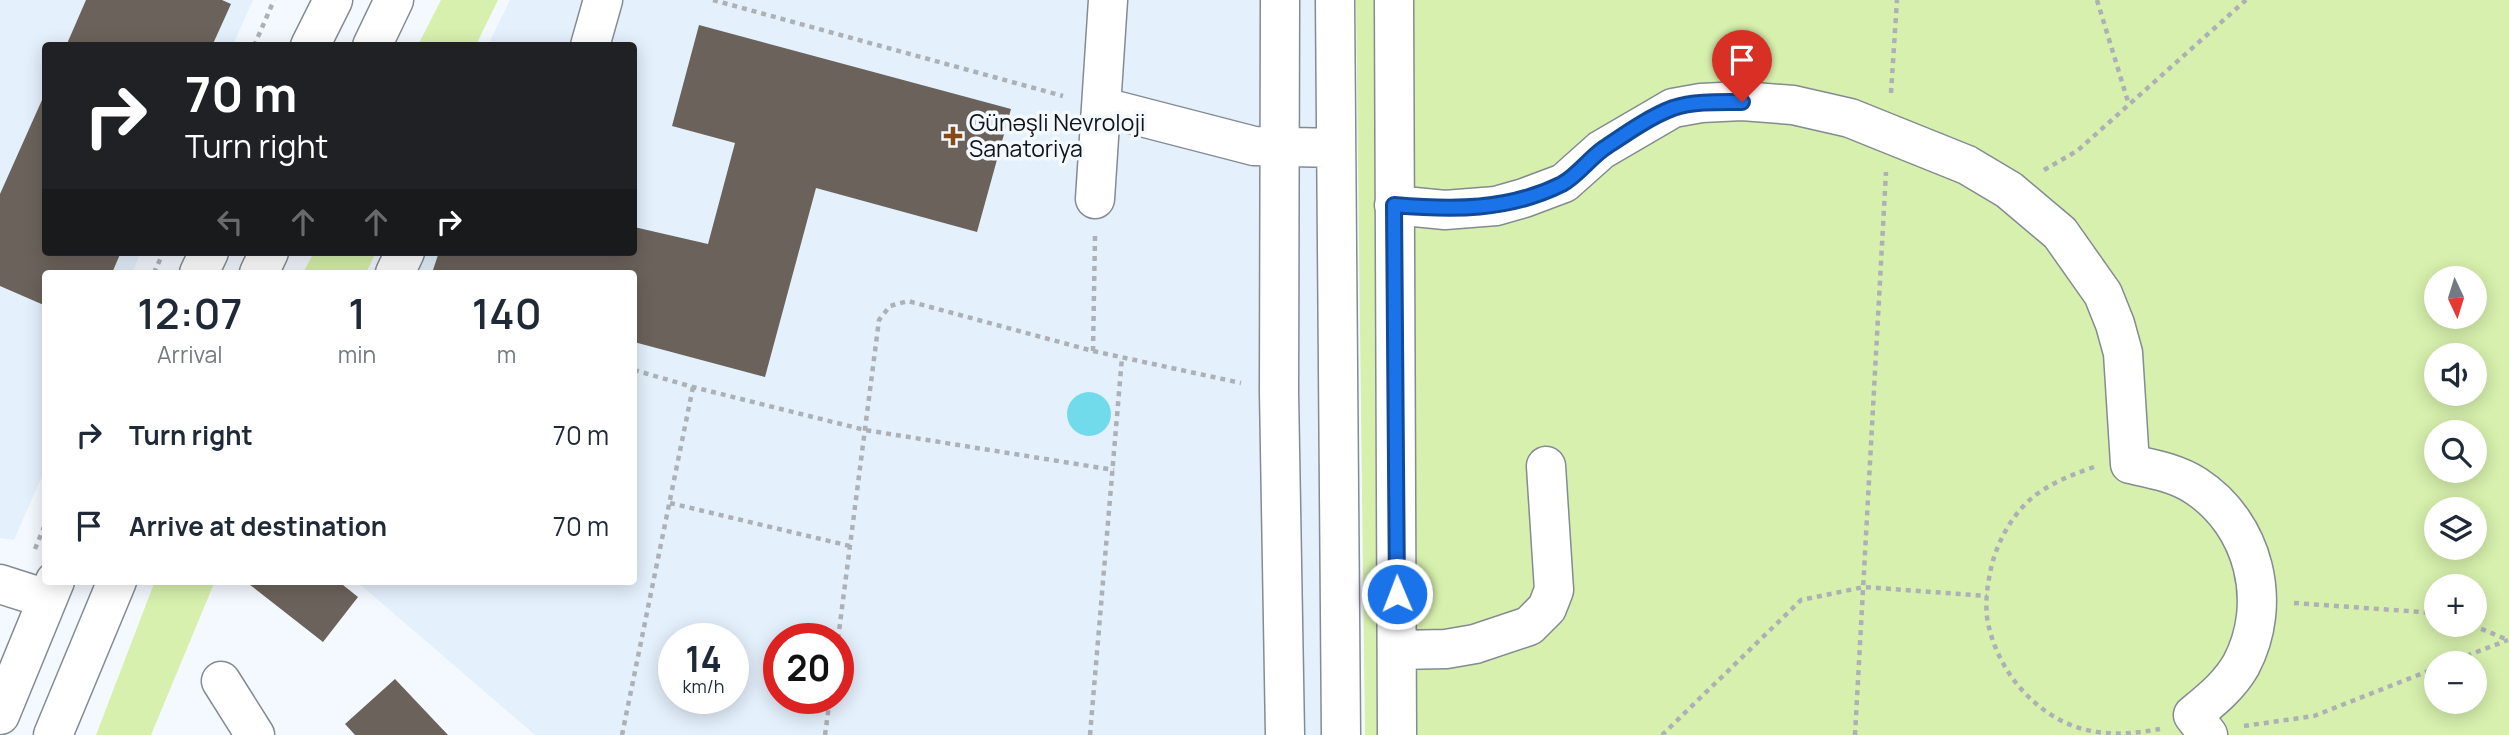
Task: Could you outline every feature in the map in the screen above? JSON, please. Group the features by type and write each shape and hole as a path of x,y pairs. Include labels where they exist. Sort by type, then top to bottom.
{"street":[{"path":"312,42 333,0"},
{"path":"374,42 394,0"},
{"path":"591,42 603,0"},
{"path":"1095,200 1108,0"},
{"path":"1280,0 1279,392 1285,735"},
{"path":"1335,0 1341,735"},
{"path":"1394,0 1397,735"},
{"path":"1394,205 1445,210 1496,206 1524,198 1564,183 1601,150 1673,108 1700,103 1793,105 1850,118 1967,165 2009,190 2060,233 2103,294 2123,353 2130,464 2164,471 2195,485 2221,507 2242,534 2254,566 2258,601 2253,634 2240,666 2220,693 2202,727"},
{"path":"1103,107 1254,146 1336,148"},
{"path":"1398,650 1446,649 1475,644 1529,626 1547,608 1554,590 1546,466"},
{"path":"0,584 51,590 0,715"},
{"path":"53,735 115,588"},
{"path":"221,681 255,735"}],"path":[{"path":"256,42 274,0"},
{"path":"713,0 1103,107"},
{"path":"1855,735 1897,0"},
{"path":"2097,0 2129,104"},
{"path":"2009,190 2077,151 2246,0"},
{"path":"1093,351 1095,200"},
{"path":"840,623 879,320 890,306 908,301 1093,351 1279,392"},
{"path":"1090,735 1122,357"},
{"path":"637,371 865,430 1114,470"},
{"path":"622,735 693,387"},
{"path":"2130,464 2096,467 2064,477 2035,495 2012,520 1996,549 1987,582 1987,616 1996,648 2012,678 2034,703 2063,721 2095,732 2129,735 2162,729 2314,716 2424,673"},
{"path":"670,503 850,546"},
{"path":"1662,735 1801,600 1864,587 1987,596"},
{"path":"2258,601 2424,612"},
{"path":"2487,631 2508,640"},
{"path":"2479,651 2508,640"},
{"path":"825,735 828,714"}],"shaded area":[{"path":"0,0 253,0 234,42 42,42 42,256 139,256 133,270 42,270 42,476 14,540 0,538"},
{"path":"510,0 1316,0 1323,735 535,735 361,585 637,585 637,270 379,270 386,256 637,256 637,42 489,42"}],"green space":[{"path":"441,0 498,0 477,42 420,42"},
{"path":"1356,0 2509,0 2509,735 1365,735"},
{"path":"312,256 374,256 367,270 305,270"},
{"path":"153,585 213,585 151,735 96,735"}],"water":[{"path":"1089,392 1104,399 1111,414 1104,429 1089,436 1074,429 1067,414 1074,399"}],"building":[{"path":"86,0 222,0 231,4 214,42 68,42"},
{"path":"699,25 1011,109 977,232 816,188 765,377 637,343 637,270 433,270 438,256 637,256 637,228 708,244 735,143 672,126"},
{"path":"42,100 42,256 119,256 113,270 42,270 42,304 0,286 0,194"},
{"path":"250,585 343,585 358,597 323,642"},
{"path":"395,679 448,735 355,735 345,724"}],"place":[{"name":"Günəşli Nevroloji Sanatoriya","path":"953,136"}],"route":[{"path":"1397,594 1394,205 1445,210 1496,206 1524,198 1564,183 1601,150 1673,108 1700,103 1742,102"}]}
